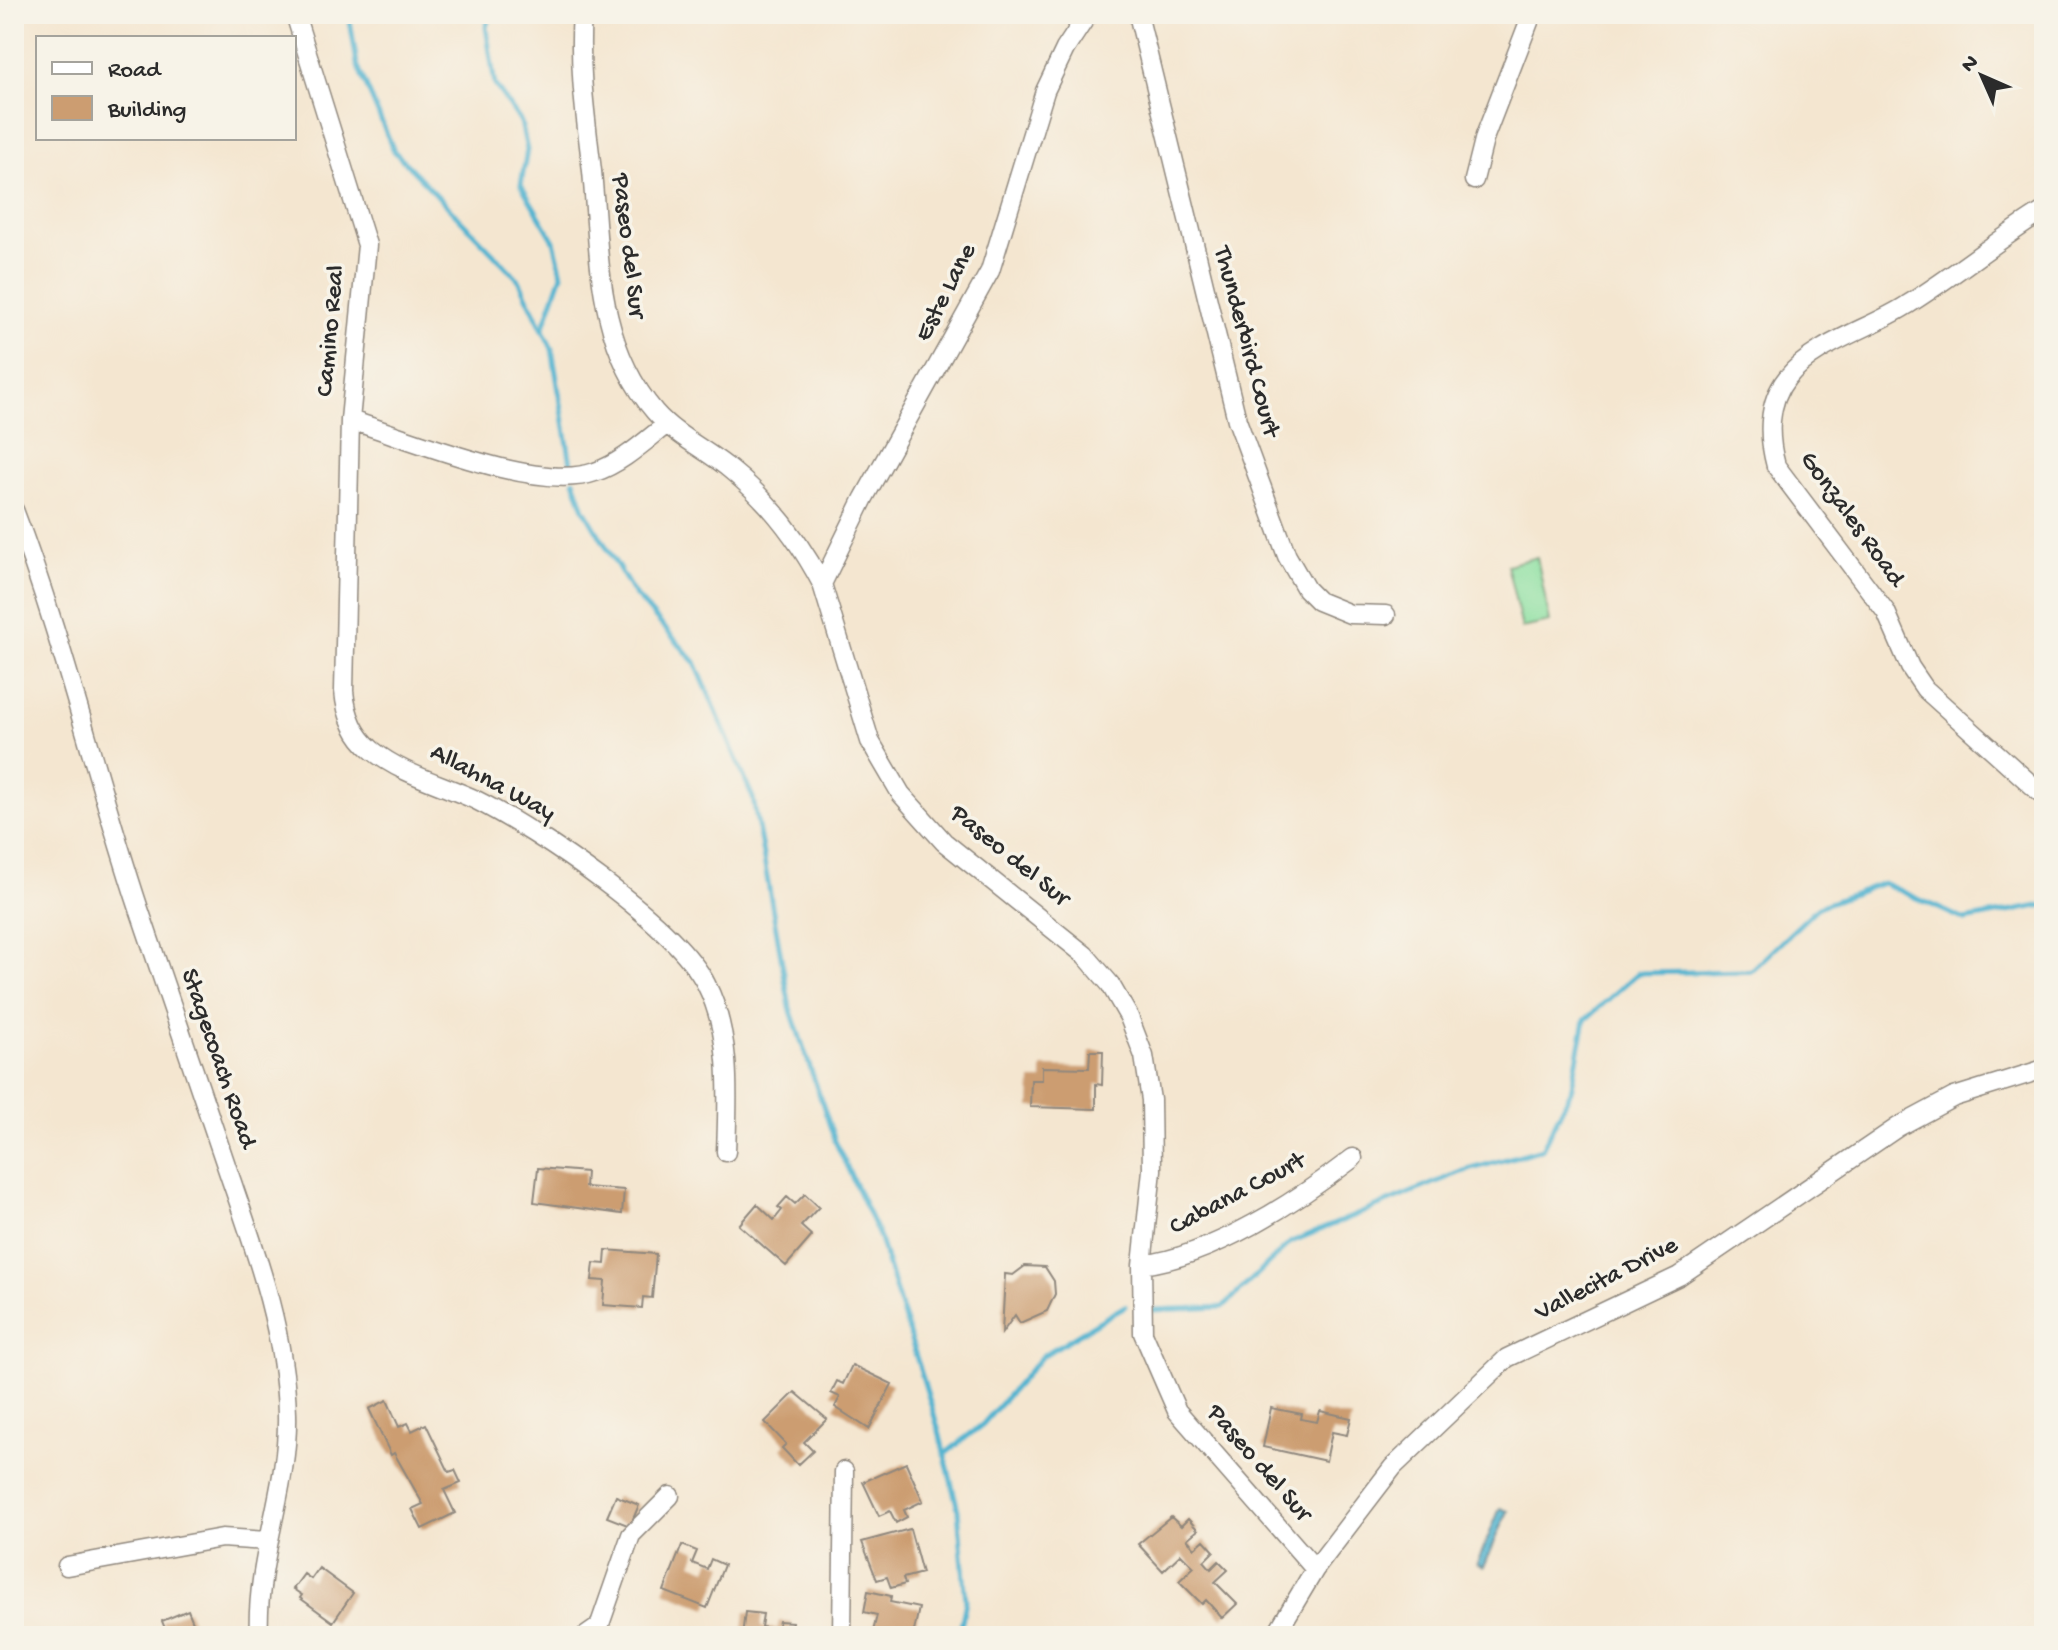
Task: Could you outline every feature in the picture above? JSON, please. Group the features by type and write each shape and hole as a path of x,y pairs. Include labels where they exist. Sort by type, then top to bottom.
{"street":[{"name":"Camino Real","path":"295,14 367,245 350,420 483,462 563,476 585,475 605,468 667,424"},
{"name":"Paseo del Sur","path":"582,14 581,74 605,310 633,379 667,424 753,490 795,541 822,584 870,741 901,794 944,842 1085,955 1110,984 1129,1017 1144,1056 1151,1100 1152,1170 1142,1265 1143,1333 1177,1411 1315,1569"},
{"name":"Este Lane","path":"822,584 864,498 990,271 1045,91 1065,49 1088,14"},
{"name":"Thunderbird Court","path":"1138,14 1237,420 1287,556 1306,589 1318,601 1350,614 1386,615"},
{"path":"1474,180 1485,136 1532,14"},
{"name":"Gonzales Road","path":"2044,211 1909,305 1795,369 1775,400 1771,440 1776,466 1886,612 1917,678 1958,722 2044,796"},
{"name":"Allahna Way","path":"350,420 344,691 355,731 387,760 472,798 534,832 625,900 692,962 710,994 721,1035 728,1081 726,1152"},
{"name":"Stagecoach Road","path":"14,510 48,607 138,905 277,1328 287,1414 259,1591 259,1636"},
{"name":"Vallecita Drive","path":"1275,1636 1315,1569 1393,1467 1507,1358 1679,1276 1898,1127 1954,1097 2044,1069"},
{"name":"Cabana Court","path":"1142,1265 1170,1260 1218,1241 1313,1187 1353,1158"},
{"path":"842,1636 844,1471"},
{"path":"586,1636 599,1627 631,1535 670,1496"},
{"path":"67,1566 222,1538 267,1541"}],"green space":[{"path":"1537,557 1550,622 1522,628 1507,565"}],"water":[{"path":"1500,1508 1508,1511 1484,1567 1477,1564"}],"building":[{"path":"1090,1051 1103,1051 1102,1085 1096,1084 1096,1109 1030,1107 1031,1080 1042,1080 1042,1067 1089,1068"},
{"path":"538,1168 586,1172 585,1187 624,1190 622,1214 534,1202"},
{"path":"805,1194 819,1207 801,1226 812,1236 786,1266 739,1225 757,1204 774,1220 782,1210 778,1207 787,1197 795,1204"},
{"path":"606,1250 656,1254 652,1298 643,1297 642,1308 603,1305 605,1281 592,1280 594,1263 605,1264"},
{"path":"1025,1266 1045,1267 1054,1281 1055,1294 1047,1311 1020,1323 1015,1315 1002,1333 1005,1274 1013,1275"},
{"path":"852,1365 892,1384 869,1429 835,1407 840,1397 831,1393 837,1381 843,1384"},
{"path":"795,1392 827,1419 804,1442 813,1451 798,1465 782,1448 786,1444 765,1422"},
{"path":"387,1400 399,1427 408,1423 412,1431 426,1424 449,1472 455,1470 461,1483 444,1490 455,1513 422,1529 412,1509 423,1504 394,1453 391,1455 369,1409"},
{"path":"1271,1408 1302,1414 1301,1419 1317,1422 1320,1411 1351,1418 1347,1435 1332,1432 1326,1461 1263,1447"},
{"path":"906,1463 923,1501 904,1510 907,1517 896,1523 890,1511 879,1516 863,1482"},
{"path":"616,1496 639,1505 630,1526 607,1517"},
{"path":"1171,1517 1181,1526 1188,1519 1198,1530 1187,1539 1195,1548 1204,1540 1214,1551 1204,1561 1211,1569 1219,1561 1228,1570 1215,1582 1237,1604 1222,1618 1206,1600 1202,1604 1179,1581 1194,1567 1181,1554 1163,1571 1138,1544"},
{"path":"910,1529 922,1573 903,1578 905,1584 891,1588 887,1577 877,1580 862,1542"},
{"path":"682,1545 697,1551 692,1563 707,1569 711,1559 724,1565 707,1608 664,1591"},
{"path":"319,1568 353,1593 333,1622 300,1598 302,1595 293,1589 304,1574 311,1579"},
{"path":"868,1591 891,1596 890,1602 919,1608 913,1636 872,1636 877,1615 864,1612"},
{"path":"188,1610 197,1632 168,1636 162,1621"},
{"path":"745,1612 763,1614 761,1627 777,1629 779,1621 792,1622 790,1636 742,1636"}],"waterway":[{"path":"349,14 357,64 394,151 519,280 552,349 572,470"},
{"path":"491,14 486,27 495,85 521,122 527,150 521,185 554,241 562,274 543,329"},
{"path":"574,480 584,509 634,594 695,662 753,798 790,1008 835,1141 879,1236 939,1431 958,1510 966,1601 959,1636"},
{"path":"1152,1310 1223,1307 1291,1242 1461,1172 1542,1149 1571,1091 1585,1020 1638,973 1751,971 1818,907 1883,883 1965,920 2044,905"},
{"path":"945,1454 983,1424 1042,1356 1125,1306"}]}
